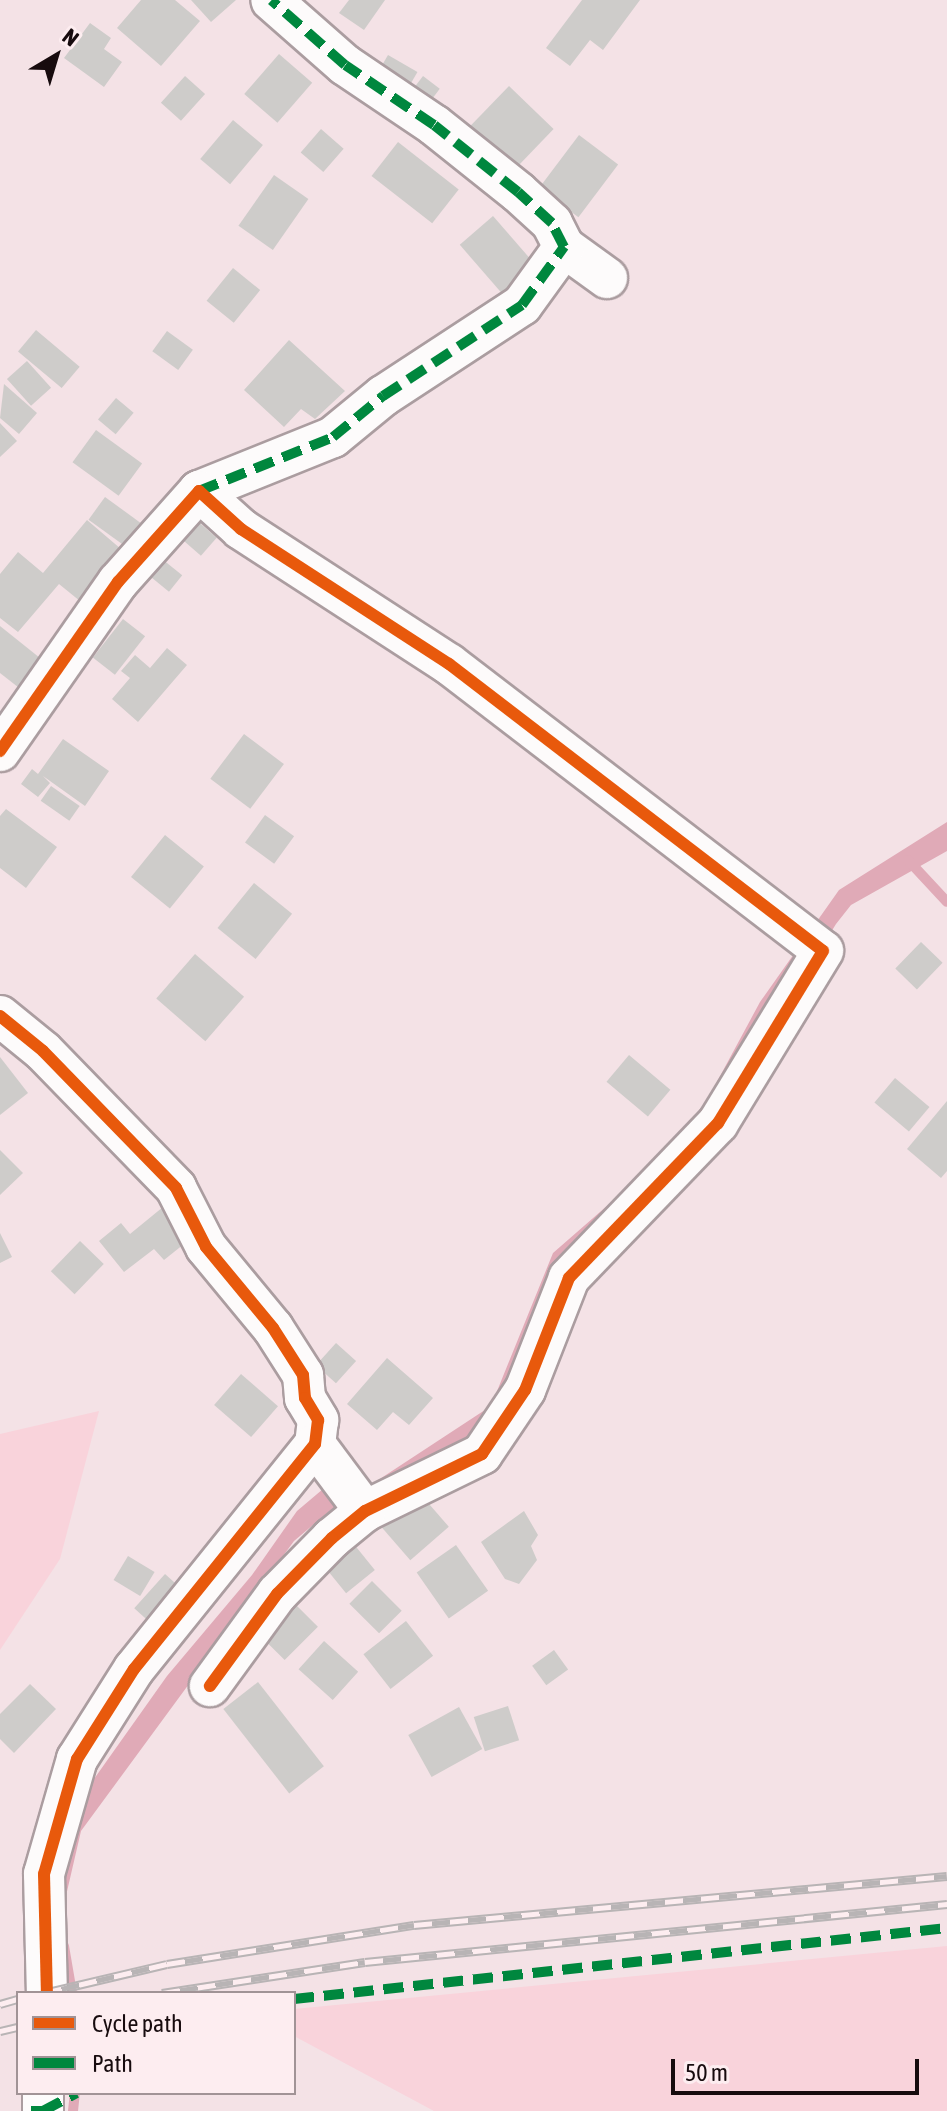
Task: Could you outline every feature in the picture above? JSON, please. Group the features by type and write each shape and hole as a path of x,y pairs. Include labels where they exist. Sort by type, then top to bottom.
{"street":[{"path":"271,0 345,65 434,125 518,192 552,223 564,247 607,278"},
{"path":"0,751 118,582 199,491 333,437 383,396 522,305 564,247"},
{"path":"199,491 241,529 449,664 823,951 718,1123 569,1278 525,1390 482,1454 365,1511 277,1594 210,1686"},
{"path":"0,1016 43,1051 176,1188 206,1247 273,1328 303,1375 305,1398 318,1420 315,1444 134,1669 77,1759 44,1874 47,1991"},
{"path":"315,1444 365,1511"}],"shaded area":[{"path":"947,822 947,851 851,905 836,924 770,1031 659,1176 487,1430 370,1501 332,1509 294,1541 81,1831 62,1913 68,1830 89,1786 167,1676 252,1575 297,1511 323,1489 363,1490 491,1406 553,1253 655,1164 705,1104 760,1002 839,890"},
{"path":"99,1411 60,1559 0,1650 0,1434"},
{"path":"947,1946 947,2111 434,2111 296,2037 296,2009"}],"building":[{"path":"141,0 175,0 200,21 161,66 117,28"},
{"path":"191,0 236,0 211,22"},
{"path":"349,0 385,0 364,30 339,13"},
{"path":"582,0 640,0 603,50 590,40 570,66 546,48"},
{"path":"90,23 111,38 104,49 122,62 104,87 64,58"},
{"path":"279,54 312,83 277,123 244,94"},
{"path":"388,55 417,72 403,97 374,80"},
{"path":"185,76 205,94 181,121 161,103"},
{"path":"423,76 440,89 423,111 406,98"},
{"path":"509,86 554,129 510,174 465,131"},
{"path":"233,120 263,145 230,184 200,159"},
{"path":"321,129 344,149 323,172 301,152"},
{"path":"579,135 618,164 578,217 539,188"},
{"path":"398,142 459,189 432,223 372,176"},
{"path":"274,175 308,199 273,250 238,226"},
{"path":"493,216 542,272 508,301 460,245"},
{"path":"233,268 260,290 234,323 207,301"},
{"path":"36,330 80,367 62,388 18,351"},
{"path":"167,331 193,350 178,370 152,351"},
{"path":"289,340 345,391 315,419 301,409 284,427 244,390"},
{"path":"27,361 51,388 31,406 7,379"},
{"path":"4,384 37,413 19,434 0,418"},
{"path":"116,398 134,413 116,434 98,419"},
{"path":"0,423 17,441 0,457"},
{"path":"96,430 142,464 119,496 72,462"},
{"path":"105,497 150,530 134,553 89,520"},
{"path":"194,518 217,538 201,556 178,536"},
{"path":"87,520 128,555 91,610 59,584 18,632 0,618 0,574 18,552 43,573"},
{"path":"162,559 182,575 169,592 149,575"},
{"path":"123,619 145,636 115,675 93,658"},
{"path":"0,626 45,662 23,691 0,673"},
{"path":"167,648 187,665 138,722 112,699 130,678 121,671 135,655 150,668"},
{"path":"244,734 284,764 250,809 210,779"},
{"path":"63,739 109,771 85,806 43,776 50,783 38,797 21,784 32,769 38,774"},
{"path":"51,786 80,806 69,821 41,801"},
{"path":"6,809 57,847 26,888 0,868 0,816"},
{"path":"265,815 294,836 274,864 245,843"},
{"path":"165,835 204,866 170,908 131,877"},
{"path":"254,883 292,914 256,959 217,928"},
{"path":"921,942 943,963 917,989 895,969"},
{"path":"195,954 244,997 205,1041 156,999"},
{"path":"629,1055 670,1090 648,1117 607,1082"},
{"path":"0,1057 28,1093 0,1115"},
{"path":"895,1078 929,1107 909,1131 874,1103"},
{"path":"947,1101 947,1171 941,1178 907,1149"},
{"path":"0,1150 23,1173 0,1195"},
{"path":"163,1207 189,1240 164,1260 154,1249 124,1272 99,1241 121,1223 130,1234"},
{"path":"0,1233 12,1257 0,1263"},
{"path":"80,1241 104,1264 75,1294 51,1271"},
{"path":"336,1343 356,1361 336,1383 316,1365"},
{"path":"387,1358 433,1398 409,1425 393,1412 377,1430 347,1404"},
{"path":"241,1374 278,1406 251,1437 214,1405"},
{"path":"416,1489 449,1527 410,1560 378,1522"},
{"path":"524,1511 538,1535 531,1546 537,1560 519,1584 505,1579 481,1542"},
{"path":"344,1532 375,1570 346,1593 315,1555"},
{"path":"456,1545 488,1591 449,1618 417,1573"},
{"path":"128,1556 155,1572 140,1596 114,1580"},
{"path":"165,1574 187,1594 157,1628 134,1608"},
{"path":"372,1581 402,1611 379,1633 349,1604"},
{"path":"291,1600 318,1627 285,1660 258,1633"},
{"path":"406,1621 433,1656 391,1689 363,1654"},
{"path":"324,1641 358,1672 333,1700 299,1669"},
{"path":"554,1650 568,1669 546,1685 532,1666"},
{"path":"258,1682 324,1766 289,1793 223,1709"},
{"path":"30,1684 56,1709 14,1753 0,1739 0,1714"},
{"path":"508,1706 519,1740 485,1751 474,1717"},
{"path":"459,1707 482,1749 432,1777 408,1735"}],"waterway":[{"path":"908,860 947,902"},
{"path":"64,1946 72,1991"},
{"path":"73,2111 75,2095"}],"railway":[{"path":"52,1991 167,1964 414,1925 947,1876"},
{"path":"175,1991 365,1962 947,1904"},
{"path":"0,2004 16,2000"},
{"path":"0,2031 16,2027"}],"marked path":[{"path":"199,491 333,437 383,396 522,305 564,247 552,223 518,192 434,125 345,65 271,0"},
{"path":"296,1999 947,1928"},
{"path":"31,2111 43,2111 73,2095"}],"cycle path":[{"path":"0,751 118,582 199,491 241,529 449,664 823,951 718,1123 569,1278 525,1390 482,1454 365,1511 332,1538 277,1594 210,1686"},
{"path":"0,1016 43,1051 176,1188 206,1247 273,1328 303,1375 305,1398 318,1420 315,1444 134,1669 77,1759 44,1874 47,1991"}]}
